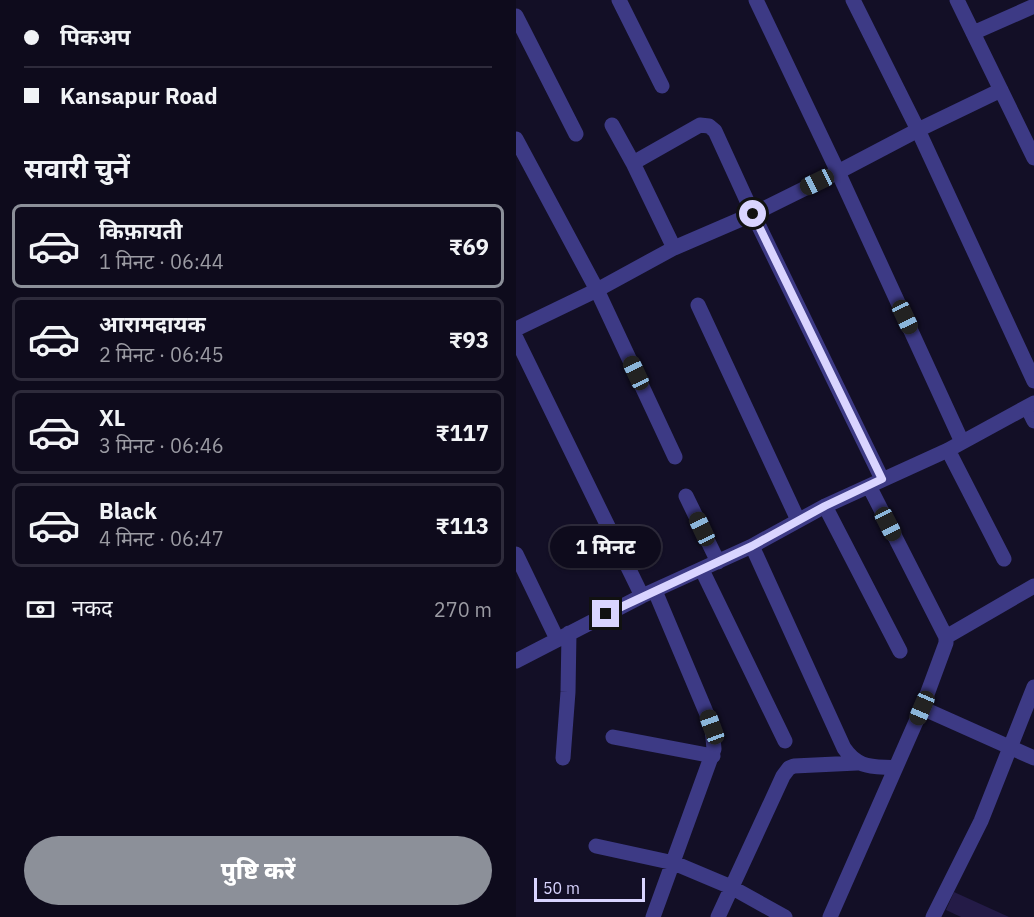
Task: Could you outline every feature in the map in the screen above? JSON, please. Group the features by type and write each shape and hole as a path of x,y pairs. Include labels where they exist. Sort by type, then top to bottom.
{"street":[{"path":"619,0 662,86"},
{"path":"756,0 962,441"},
{"path":"853,0 918,130 1034,381"},
{"path":"957,0 1034,158"},
{"path":"973,33 1034,6"},
{"path":"516,16 576,134"},
{"path":"516,329 597,290 674,248 753,214 1001,90"},
{"path":"612,125 674,248"},
{"path":"633,163 700,125 709,126 715,131 946,637 946,648 922,708 830,917"},
{"path":"516,139 597,290 675,457"},
{"path":"698,305 798,520"},
{"path":"516,338 649,594 709,720 714,740 713,756 653,917"},
{"path":"516,661 649,594 752,546 825,506 1032,410"},
{"path":"948,450 1004,559"},
{"path":"686,496 718,562"},
{"path":"825,506 900,651"},
{"path":"752,546 835,731 850,758 857,763"},
{"path":"516,554 563,636 568,692 563,758"},
{"path":"702,570 785,741"},
{"path":"946,637 1034,586"},
{"path":"933,917 981,821 1034,687"},
{"path":"922,708 1034,758"},
{"path":"614,737 713,756"},
{"path":"718,917 783,776 789,768 857,763 895,768"},
{"path":"596,846 674,863 731,887 785,917"}],"building":[{"path":"954,892 1009,917 961,917 946,910"}],"route":[{"path":"606,614 752,546 825,506 882,479 753,214"}]}
